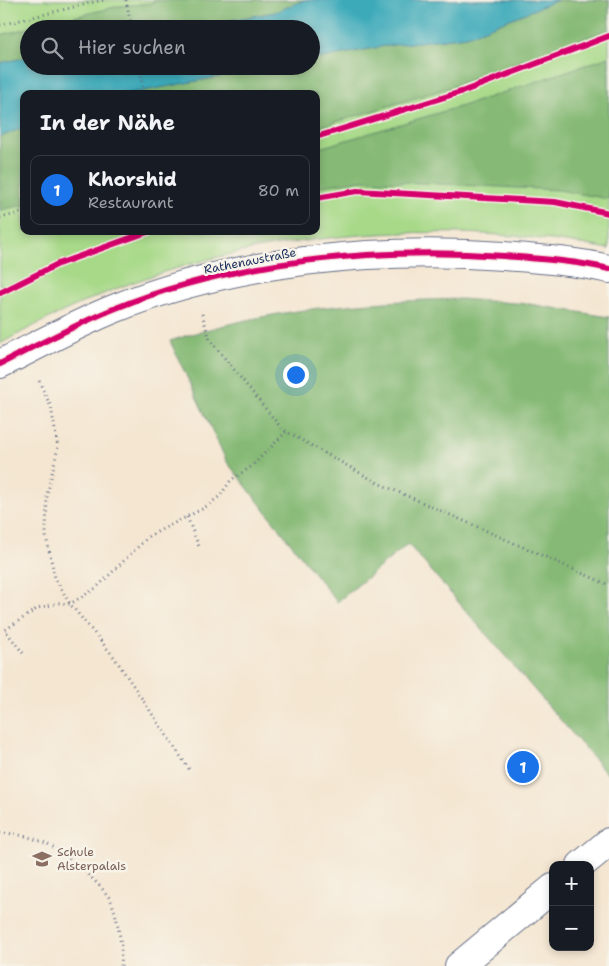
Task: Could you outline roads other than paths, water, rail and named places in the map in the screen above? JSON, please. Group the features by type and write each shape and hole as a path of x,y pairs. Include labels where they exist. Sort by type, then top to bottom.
{"street":[{"name":"Rathenaustraße","path":"0,364 117,308 192,284 266,267 355,255 467,254 574,261 609,269"},
{"path":"586,861 609,842"},
{"path":"460,966 549,891"}],"water":[{"path":"305,0 558,0 467,36 385,46 320,58 320,20 233,20 275,12"},
{"path":"20,59 20,75 229,75 148,90 20,90 20,129 0,137 0,63"}],"place":[{"name":"Khorshid","path":"523,767"},
{"name":"Schule Alsterpalais","path":"42,859"}]}
